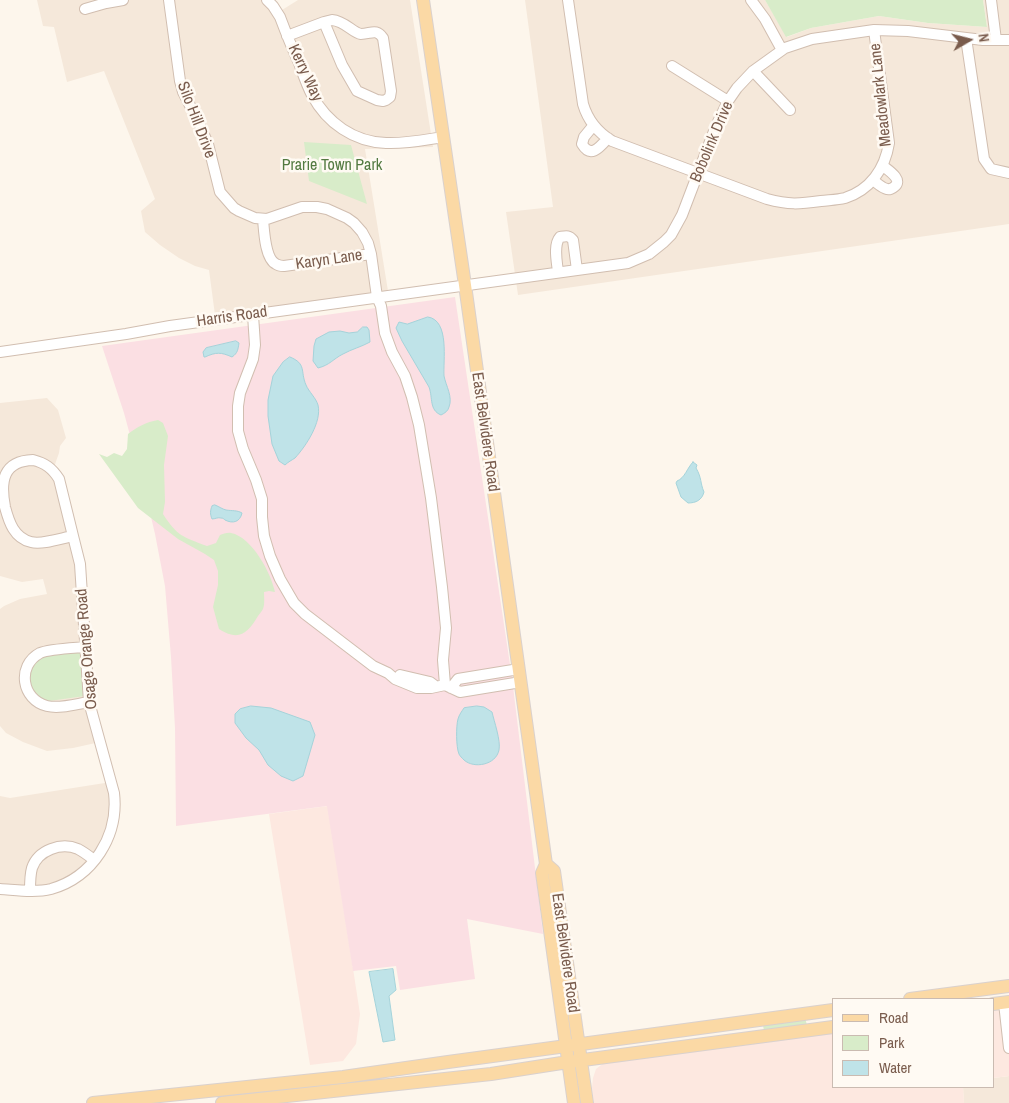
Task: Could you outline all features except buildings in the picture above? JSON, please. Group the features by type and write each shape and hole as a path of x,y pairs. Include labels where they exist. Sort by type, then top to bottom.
{"main road":[{"name":"East Belvidere Road","path":"423,0 546,864 542,873 574,1061"},
{"path":"918,998 1009,986"},
{"path":"93,1103 343,1077 832,1010"},
{"path":"222,1103 491,1074 832,1026"},
{"path":"574,1061 574,1103"},
{"path":"574,1061 587,1103"}],"street":[{"path":"85,10 123,0"},
{"name":"Silo Hill Drive","path":"168,0 183,92 208,144 220,192 230,205 255,218 267,219 302,207 327,209 354,223 368,243 385,333 392,352 405,376 419,424 446,628 443,660 444,686"},
{"name":"Kerry Way","path":"267,0 280,17 312,95 326,116 339,127 352,135 372,142 387,144 443,137"},
{"path":"568,0 583,104 593,126 584,137 582,144 591,151 598,150 608,138"},
{"path":"751,0 765,19 782,50"},
{"path":"991,0 996,40"},
{"path":"288,36 324,22 332,20 339,21 360,34 376,32 381,34 384,38 391,91 390,97 382,101 357,91 342,65 324,22"},
{"name":"Meadowlark Lane","path":"593,126 608,138 783,204 843,198 860,191 873,180 880,172 887,152 888,136 874,30"},
{"name":"Bobolink Drive","path":"465,285 628,263 649,254 671,235 677,226 716,126 728,101 753,71 782,50 812,39 874,30 908,31 966,38 1009,40"},
{"path":"966,38 984,159 991,169 1009,173"},
{"path":"672,66 728,101"},
{"path":"753,71 790,110"},
{"path":"873,180 885,189 893,188 896,185 898,181 896,177 883,166"},
{"name":"Karyn Lane","path":"263,218 267,252 271,260 276,264 284,266 371,254"},
{"path":"558,272 557,240 560,237 566,236 574,240 577,270"},
{"name":"Harris Road","path":"0,352 465,285"},
{"path":"253,315 255,345 253,358 240,394 238,431 262,499 264,536 270,556 284,588 295,605 373,666 388,673 430,682 460,692 521,682"},
{"name":"Osage Orange Road","path":"0,889 30,891 49,889 74,879 104,848 114,818 116,806 114,793 89,702 80,564 59,478 46,465 33,460 24,460 10,468 2,482 3,500 14,530 21,538 36,543 73,536"},
{"path":"85,647 41,652 27,666 24,680 32,698 39,703 58,706 89,702"},
{"path":"444,686 458,679 519,669"},
{"path":"30,891 31,870 40,855 48,850 70,847 78,849 94,860"},
{"path":"1002,1003 1009,1048"}],"shaded area":[{"path":"37,0 274,0 282,10 298,0 410,0 433,147 365,149 388,291 215,315 209,270 179,258 145,232 141,211 155,199 104,71 67,82 54,27 43,26"},
{"path":"525,0 765,0 787,37 811,28 879,16 928,23 987,27 983,0 1009,0 1009,224 518,295 506,212 553,207"},
{"path":"455,297 512,678 543,934 467,919 475,979 400,990 396,966 353,971 327,806 176,826 175,728 165,586 143,483 124,413 102,346"},
{"path":"47,398 58,410 66,438 60,446 53,470 80,564 89,702 100,742 47,751 6,733 0,726 0,609 20,599 47,594 43,579 22,582 0,576 0,403"},
{"path":"111,782 116,806 104,848 62,884 0,889 0,796 10,798"},
{"path":"328,806 360,1014 356,1044 343,1061 310,1065 269,814"},
{"path":"1009,1005 1009,1076 994,1078 994,1008"},
{"path":"832,1030 832,1088 963,1088 964,1103 594,1103 593,1078 596,1069 605,1062"},
{"path":"1009,1076 1009,1103 964,1103 963,1088 994,1088 994,1078"}],"green space":[{"path":"765,0 983,0 987,27 928,23 879,16 811,28 786,37"},
{"name":"Prarie Town Park","path":"304,142 351,145 367,204 309,181"},
{"path":"158,420 163,423 168,436 164,465 165,502 163,514 172,527 181,535 207,546 216,543 220,535 230,533 239,536 253,548 265,566 273,584 275,592 264,592 263,609 247,631 242,634 232,635 219,629 213,607 218,585 218,571 214,560 178,539 138,508 99,454 107,457 114,453 122,456 127,449 128,434 142,425"},
{"path":"80,650 85,696 49,701 38,697 30,687 29,678 32,664 41,656"},
{"path":"805,1018 807,1025 764,1031 763,1025"}],"water":[{"path":"428,317 440,325 444,342 444,376 450,403 448,410 441,415 435,410 429,387 396,328 399,322 407,324"},
{"path":"363,327 367,327 369,330 370,342 346,352 318,368 313,361 316,339 329,332 357,332"},
{"path":"236,341 239,343 238,349 232,357 218,353 204,357 203,352 206,348"},
{"path":"290,357 301,365 304,380 317,402 319,412 315,426 304,447 295,458 285,465 279,461 272,444 268,400 273,376 283,362"},
{"path":"693,462 697,465 696,468 704,492 698,500 688,503 681,497 676,483"},
{"path":"215,505 226,510 240,512 242,513 241,516 233,522 223,518 212,519 211,509"},
{"path":"251,706 271,708 310,722 315,735 303,776 293,781 281,776 268,765 259,750 246,738 235,723 235,714 240,709"},
{"path":"477,706 484,707 492,712 499,746 494,759 479,765 468,763 464,760 457,747 457,726 462,710"},
{"path":"393,969 396,990 389,996 395,1040 383,1042 369,972"}]}
